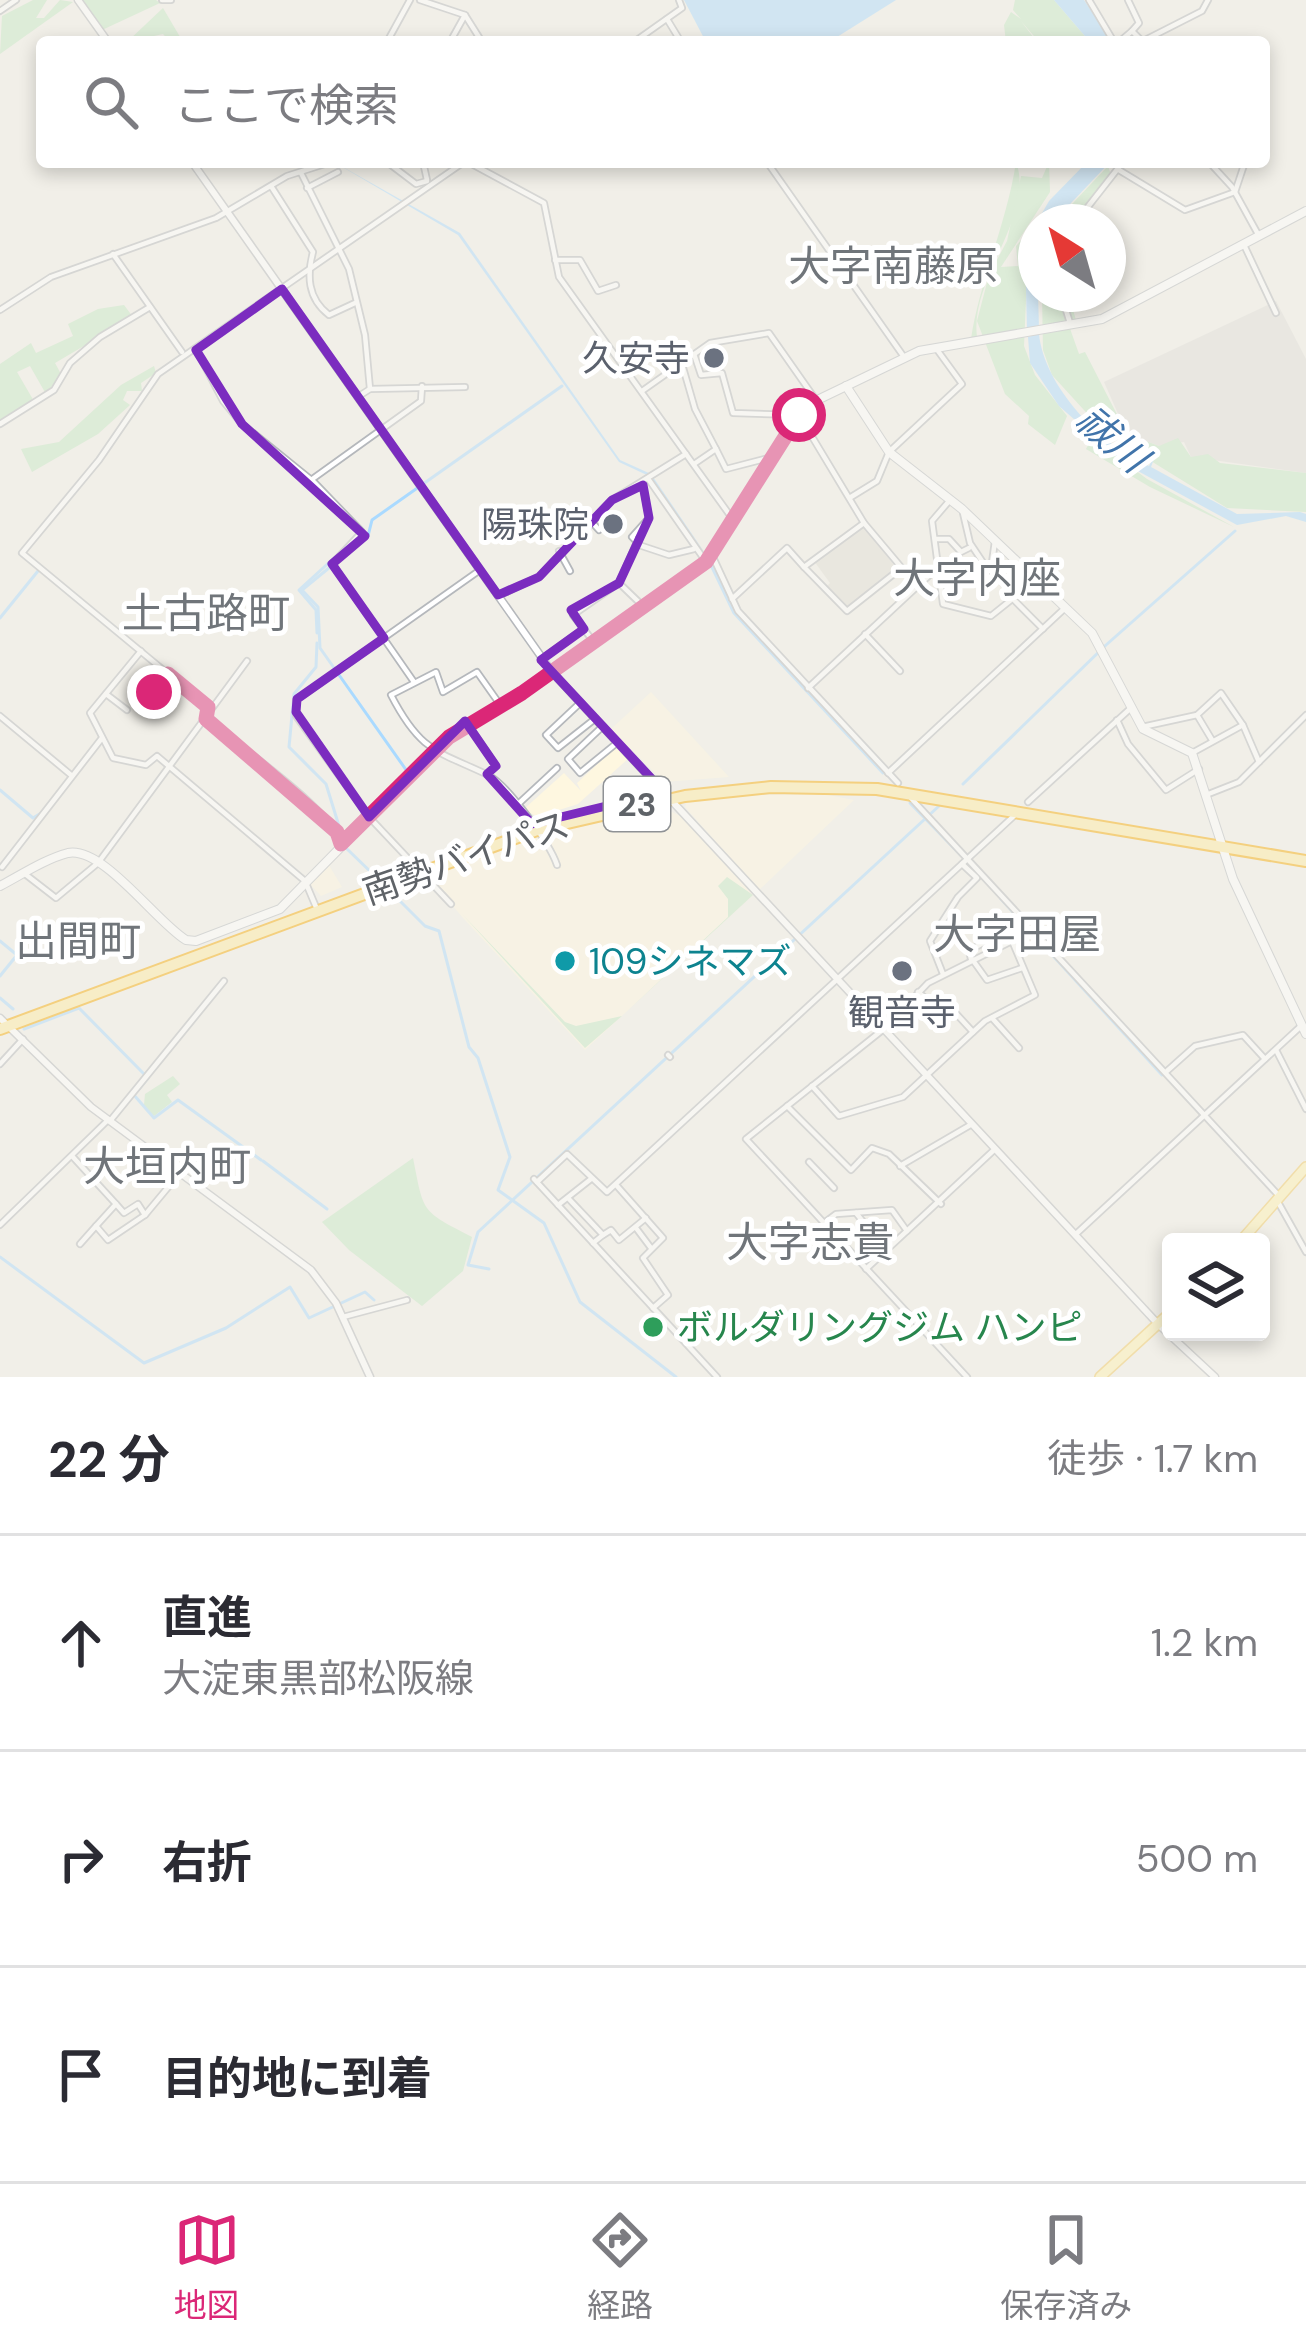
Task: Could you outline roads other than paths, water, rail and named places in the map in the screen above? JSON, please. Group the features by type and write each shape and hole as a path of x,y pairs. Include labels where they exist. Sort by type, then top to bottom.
{"highway":[{"name":"南勢バイパス","path":"2,1023 535,827 667,795 771,787 877,789 1306,858"}],"main road":[{"path":"0,886 72,852 98,862 179,936 193,941 274,914 468,725 552,672 709,558 799,415 816,400 904,357 937,347 1112,315 1306,211"},
{"path":"846,386 889,452 962,509 1103,648 1142,727 1192,753 1220,842 1303,1030"},
{"path":"1248,1233 1306,1167"},
{"path":"1100,1377 1162,1320"}],"street":[{"path":"0,10 16,0"},
{"path":"78,0 104,36"},
{"path":"390,36 410,0"},
{"path":"420,0 465,15 478,36"},
{"path":"643,36 682,8 679,0"},
{"path":"1089,0 1113,36"},
{"path":"1129,0 1142,36"},
{"path":"1154,36 1202,11 1208,0"},
{"path":"453,36 465,15"},
{"path":"667,19 678,36"},
{"path":"1125,36 1139,23"},
{"path":"1132,31 1137,36"},
{"path":"196,168 552,672 1158,1324 1215,1377"},
{"path":"0,310 40,282 228,213 271,186 315,168"},
{"path":"395,168 416,184 431,182"},
{"path":"425,168 431,182"},
{"path":"208,707 22,553 115,439 151,381 456,168"},
{"path":"477,168 544,203 560,279 734,521"},
{"path":"771,168 904,357"},
{"path":"1214,168 1235,193 1259,236"},
{"path":"1091,204 1119,170 1181,210 1213,205 1235,193 1243,168"},
{"path":"308,188 338,172"},
{"path":"301,173 357,303 370,389"},
{"path":"271,186 313,252 306,273 324,313 357,303"},
{"path":"1244,245 1276,314"},
{"path":"112,254 184,354"},
{"path":"555,260 580,260 598,291 616,285"},
{"path":"0,424 54,390 70,363 100,337 150,307"},
{"path":"1066,312 1070,326"},
{"path":"642,391 710,343 769,333 816,400"},
{"path":"851,497 877,481 889,452 962,384 937,347"},
{"path":"196,350 223,401 363,533 334,566 414,682"},
{"path":"694,354 701,375 722,373 733,413 799,415 864,523 917,586"},
{"path":"682,363 688,392 726,470 772,457"},
{"path":"311,480 421,401 422,386"},
{"path":"358,397 370,389 465,387"},
{"path":"694,464 716,448"},
{"path":"498,596 540,576 611,500 686,454"},
{"path":"649,480 649,518 637,525 632,537 636,544 669,555 696,548"},
{"path":"649,480 696,548 709,558 732,598 898,783"},
{"path":"950,500 933,516 945,605 991,616 1036,580"},
{"path":"962,509 972,547 1043,629"},
{"path":"590,520 599,530"},
{"path":"804,566 864,523"},
{"path":"934,539 949,538 961,552 972,547"},
{"path":"986,567 992,562 995,541"},
{"path":"594,642 573,615 619,583 636,544"},
{"path":"732,598 787,548 845,611 900,568"},
{"path":"560,551 570,571"},
{"path":"808,688 938,567"},
{"path":"451,904 369,818 296,716 297,699 479,570"},
{"path":"619,583 644,607"},
{"path":"888,773 1066,608"},
{"path":"543,658 584,629"},
{"path":"866,634 900,671"},
{"path":"141,651 90,713 102,738 120,762 146,765 157,756 305,880 316,908"},
{"path":"25,874 56,898 98,862 192,730 206,719 208,707 247,661"},
{"path":"501,706 477,672 443,692 436,672 391,695 434,754 487,774 535,827 557,866"},
{"path":"154,692 168,674"},
{"path":"1142,727 1197,715 1221,693 1244,724 1259,762"},
{"path":"106,694 127,710"},
{"path":"539,741 581,702"},
{"path":"1028,802 1132,707"},
{"path":"1197,715 1212,740"},
{"path":"0,716 71,775"},
{"path":"546,735 561,749 596,718"},
{"path":"1206,795 1238,782 1303,718 1306,728"},
{"path":"206,719 312,809 343,843"},
{"path":"1117,720 1128,745 1166,790 1199,769"},
{"path":"1192,753 1244,724"},
{"path":"468,725 496,766 487,774"},
{"path":"516,806 603,726"},
{"path":"11,880 1,866 102,738"},
{"path":"568,759 583,774 618,742"},
{"path":"909,795 1279,1200 1306,1252"},
{"path":"717,1377 536,1181 567,1154 604,1193 1018,812"},
{"path":"943,974 930,941 958,897 977,878 965,861"},
{"path":"812,1086 839,1116 887,1106 974,1031 1035,995 1012,943 1002,930 969,951 987,980 1022,968"},
{"path":"967,1377 746,1139 885,1028 918,992 971,959 1032,932"},
{"path":"0,1225 109,1121 224,981"},
{"path":"918,992 944,1013 950,1007 974,1031"},
{"path":"992,1018 1019,1048"},
{"path":"2,1023 109,1121 300,1260 337,1306 370,1377"},
{"path":"1075,1235 1265,1059 1303,1030"},
{"path":"1165,1072 1195,1046 1243,1035 1265,1059"},
{"path":"0,1064 23,1039"},
{"path":"1276,1050 1306,1109"},
{"path":"787,1106 851,1170 872,1148 889,1154 941,1204"},
{"path":"900,1166 973,1124"},
{"path":"866,1269 996,1148"},
{"path":"71,1156 124,1214 138,1204 145,1215"},
{"path":"809,1162 834,1187"},
{"path":"96,1226 108,1240 145,1215 180,1173"},
{"path":"559,1205 591,1179"},
{"path":"615,1184 663,1238 643,1258 668,1295 653,1308"},
{"path":"568,1198 603,1235"},
{"path":"80,1244 116,1204"},
{"path":"824,1223 836,1214 892,1210 907,1231"},
{"path":"856,1213 886,1250"},
{"path":"593,1244 611,1230 619,1240 646,1218"},
{"path":"636,1228 652,1249"},
{"path":"343,1317 407,1300"}],"water":[{"path":"684,0 896,0 839,36 703,36"},
{"path":"1054,0 1084,0 1108,36 1085,36"},
{"path":"344,168 460,233 620,460 651,474 707,556 649,476 619,462 458,235"},
{"path":"1081,168 1104,168 1070,204 1047,204"},
{"path":"1027,312 1039,312 1039,328 1027,330"},
{"path":"1039,334 1043,354 1063,393 1112,444 1149,466 1157,451 1151,467 1237,514 1300,512 1306,514 1306,522 1286,516 1237,525 1125,464 1059,406 1030,363 1028,337"}],"waterway":[{"path":"409,774 320,648 318,607 302,590 368,536 372,520 562,386"},
{"path":"963,784 1106,645 1235,531"},
{"path":"317,633 316,610 299,590 334,558"},
{"path":"710,563 734,613 883,773"},
{"path":"0,618 38,571"},
{"path":"317,643 316,667 294,694 289,747 326,784 343,839"},
{"path":"0,790 33,818 46,810"},
{"path":"910,803 983,878"},
{"path":"489,1269 468,1265 478,1232 939,806"},
{"path":"346,848 375,876"},
{"path":"389,890 425,926 439,931 469,1047 478,1058 510,1157 498,1190 544,1223 580,1302 676,1377"},
{"path":"1001,899 1162,1075"},
{"path":"0,941 17,955 0,976"},
{"path":"0,998 13,1009"},
{"path":"24,1029 79,1008 144,1074"},
{"path":"148,1078 134,1095 154,1118 178,1100 261,1160"},
{"path":"263,1161 327,1209"},
{"path":"0,1257 144,1363 226,1328 290,1287 309,1318 365,1292 374,1300"}],"place":[{"name":"久安寺","path":"714,358"},
{"name":"陽珠院","path":"613,524"},
{"name":"109シネマズ","path":"565,961"},
{"name":"観音寺","path":"902,971"},
{"name":"ボルダリングジム ハンピ","path":"653,1327"}],"district":[{"name":"大字南藤原","path":"893,266"},
{"name":"大字内座","path":"977,578"},
{"name":"土古路町","path":"206,613"},
{"name":"大字田屋","path":"1017,934"},
{"name":"出間町","path":"78,941"},
{"name":"大垣内町","path":"167,1166"},
{"name":"大字志貴","path":"810,1242"}],"water label":[{"name":"祓川","path":"1112,439"}]}
